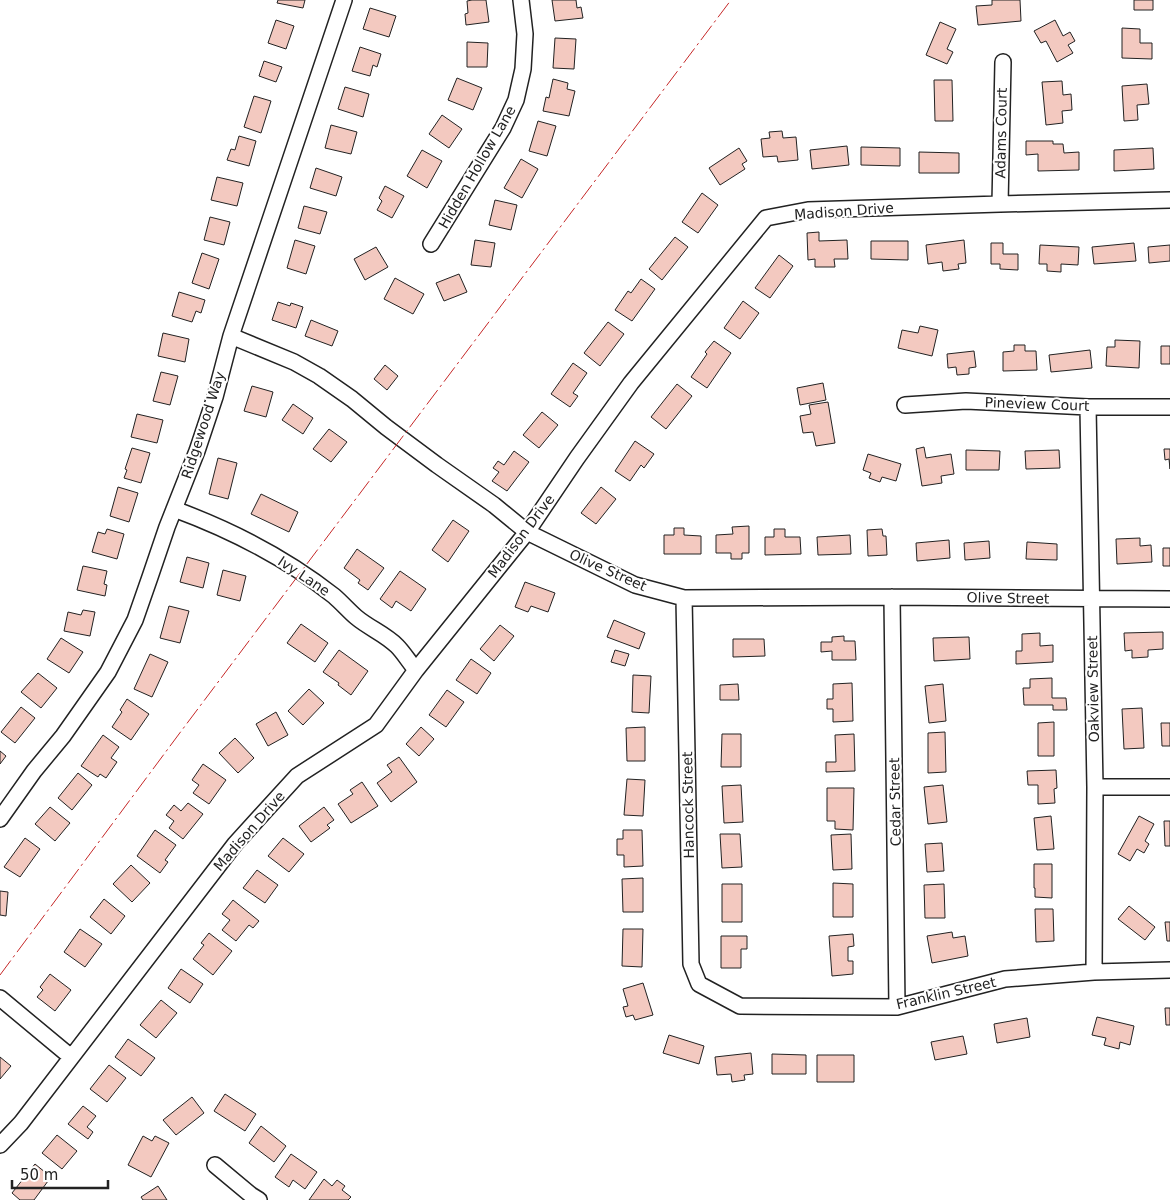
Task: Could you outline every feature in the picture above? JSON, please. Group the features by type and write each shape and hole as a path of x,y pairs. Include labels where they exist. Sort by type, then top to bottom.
{"street":[{"name":"Ridgewood Way","path":"0,819 34,771 63,736 108,672 135,620 166,527 197,451 215,397 231,336 344,0"},
{"name":"Hidden Hollow Lane","path":"432,244 503,128 516,100 524,69 525,34 521,0"},
{"name":"Adams Court","path":"1000,204 1002,62"},
{"name":"Madison Drive","path":"0,1145 21,1123 235,844 297,776 376,725 416,670 527,532 631,383 766,218 808,210 1170,200"},
{"name":"Olive Street","path":"231,336 294,362 319,376 352,399 437,465 494,505 527,532 635,585 684,598 1170,599"},
{"name":"Pineview Court","path":"905,405 966,401 1088,407 1170,407"},
{"name":"Oakview Street","path":"1088,407 1095,787 1094,972"},
{"name":"Ivy Lane","path":"174,509 205,520 241,537 264,549 314,581 357,618 396,646 416,670"},
{"name":"Cedar Street","path":"892,597 897,1006"},
{"name":"Hancock Street","path":"684,598 690,964 699,984 723,997"},
{"path":"1095,787 1170,787"},
{"name":"Franklin Street","path":"723,997 740,1006 897,1006 1005,979 1094,972 1170,970"},
{"path":"0,998 71,1057"},
{"path":"215,1166 259,1200"}],"building":[{"path":"278,0 305,0 303,8 277,3"},
{"path":"486,0 489,22 466,25 467,1"},
{"path":"552,0 576,0 577,8 581,7 583,18 555,21"},
{"path":"992,0 1020,0 1021,21 978,25 976,6 992,5"},
{"path":"1134,0 1153,0 1153,10 1134,10"},
{"path":"370,8 396,16 389,37 363,29"},
{"path":"276,20 294,26 286,49 268,43"},
{"path":"1055,20 1063,36 1070,32 1075,41 1068,45 1073,53 1057,62 1046,41 1041,43 1034,31"},
{"path":"940,22 956,29 947,49 953,52 947,64 926,55"},
{"path":"1122,28 1140,29 1140,43 1152,43 1152,59 1122,58"},
{"path":"555,38 576,39 574,69 553,68"},
{"path":"467,42 488,43 487,67 467,67"},
{"path":"360,47 381,54 377,67 373,65 370,76 352,71"},
{"path":"264,61 282,67 276,82 259,76"},
{"path":"457,78 482,88 473,110 448,100"},
{"path":"553,79 568,83 567,89 575,91 569,116 543,111 546,97 549,98"},
{"path":"934,80 952,80 953,121 935,121"},
{"path":"1062,81 1063,95 1071,94 1072,110 1062,111 1063,123 1046,125 1042,82"},
{"path":"1147,84 1149,104 1137,105 1138,120 1124,121 1122,86"},
{"path":"345,87 369,94 363,117 338,109"},
{"path":"254,96 271,101 261,133 244,127"},
{"path":"442,115 462,129 449,148 429,134"},
{"path":"538,121 556,126 547,156 529,151"},
{"path":"331,125 357,132 351,154 325,148"},
{"path":"782,131 783,138 796,137 798,160 778,162 777,156 763,157 761,139 770,138 769,132"},
{"path":"239,136 256,141 249,166 227,160 231,149 235,150"},
{"path":"1026,141 1053,141 1053,144 1063,144 1064,153 1079,152 1079,170 1038,171 1038,154 1026,155"},
{"path":"847,146 849,165 812,169 810,150"},
{"path":"861,147 900,148 900,166 861,165"},
{"path":"739,148 747,161 742,164 745,169 720,185 709,168"},
{"path":"1153,148 1154,169 1114,171 1114,150"},
{"path":"422,150 442,161 427,188 407,176"},
{"path":"919,152 959,153 959,173 919,173"},
{"path":"521,159 538,169 522,198 504,188"},
{"path":"316,168 342,177 336,196 310,188"},
{"path":"217,177 243,183 237,206 211,200"},
{"path":"385,186 404,196 392,218 377,210 382,201 379,198"},
{"path":"702,193 718,205 698,233 682,222"},
{"path":"495,200 517,205 511,230 489,225"},
{"path":"304,206 327,212 320,234 298,228"},
{"path":"210,217 230,222 224,245 204,240"},
{"path":"819,232 819,241 847,240 848,259 834,259 835,267 815,267 815,259 808,260 807,233"},
{"path":"675,237 688,247 662,280 649,269"},
{"path":"295,240 315,246 306,274 287,268"},
{"path":"475,240 495,243 491,267 471,265"},
{"path":"964,240 966,263 958,264 959,269 943,271 942,262 928,264 926,245"},
{"path":"871,241 908,241 908,260 871,259"},
{"path":"991,243 1003,243 1003,254 1018,254 1018,270 1000,269 1000,264 991,264"},
{"path":"1134,243 1136,261 1094,264 1092,247"},
{"path":"1040,245 1079,247 1078,265 1061,264 1061,272 1047,271 1047,264 1039,264"},
{"path":"1170,245 1170,261 1149,263 1148,247"},
{"path":"376,247 388,267 365,280 354,259"},
{"path":"202,253 219,259 209,289 192,283"},
{"path":"779,255 793,266 770,298 755,288"},
{"path":"459,274 467,292 444,301 436,283"},
{"path":"395,278 424,294 413,314 384,299"},
{"path":"641,279 655,289 632,321 615,310 628,291 631,293"},
{"path":"179,292 205,300 201,313 196,311 192,322 172,316"},
{"path":"743,301 759,313 740,339 724,328"},
{"path":"278,302 290,306 291,303 303,307 296,328 272,320"},
{"path":"311,320 338,331 332,346 305,336"},
{"path":"608,322 624,334 600,366 584,353"},
{"path":"920,326 938,330 932,356 898,348 902,330 918,333"},
{"path":"163,333 189,339 185,362 158,356"},
{"path":"1115,340 1140,341 1139,368 1106,366 1107,347 1115,347"},
{"path":"714,341 731,353 707,388 691,377 707,354 705,352"},
{"path":"1014,345 1025,345 1025,351 1036,351 1037,370 1003,371 1003,352 1014,351"},
{"path":"1161,346 1170,346 1170,364 1161,364"},
{"path":"1090,350 1092,368 1051,372 1049,355"},
{"path":"974,351 976,367 969,368 969,374 957,375 956,367 948,368 947,354"},
{"path":"573,363 587,373 573,393 578,396 570,407 551,394"},
{"path":"385,365 398,376 387,390 374,379"},
{"path":"161,372 178,376 170,405 153,401"},
{"path":"823,383 826,400 800,405 797,388"},
{"path":"677,384 692,396 666,429 651,417"},
{"path":"252,386 273,392 266,417 244,411"},
{"path":"828,402 835,443 816,446 813,432 803,433 800,416 811,414 809,405"},
{"path":"293,404 313,418 303,434 282,420"},
{"path":"542,412 558,425 539,448 523,435"},
{"path":"137,414 163,420 157,443 131,437"},
{"path":"329,429 347,442 331,462 313,449"},
{"path":"635,441 654,454 644,468 641,465 630,481 615,471"},
{"path":"924,447 926,458 951,454 954,474 941,476 942,483 922,486 916,449"},
{"path":"132,448 150,453 141,483 124,478"},
{"path":"1164,449 1170,449 1170,469 1169,459 1165,460"},
{"path":"966,450 1000,451 999,470 966,470"},
{"path":"1059,450 1060,468 1026,469 1025,451"},
{"path":"514,451 529,462 507,491 492,481 499,472 493,468 498,461 504,465"},
{"path":"868,454 901,464 896,481 882,477 880,482 869,478 871,473 863,470"},
{"path":"218,458 237,463 228,499 209,494"},
{"path":"118,487 138,493 129,522 110,516"},
{"path":"601,487 616,499 596,524 581,513"},
{"path":"261,494 298,512 289,532 251,514"},
{"path":"453,520 469,531 448,562 432,550"},
{"path":"749,526 749,553 742,553 742,559 731,559 731,553 716,553 716,535 733,534 732,527"},
{"path":"674,528 684,528 684,535 701,536 701,554 664,554 664,535 674,535"},
{"path":"107,529 124,534 117,559 92,552 98,532 105,534"},
{"path":"774,529 785,529 785,537 800,537 801,554 765,555 765,537 774,537"},
{"path":"882,529 883,536 886,536 887,555 868,556 867,530"},
{"path":"850,535 851,554 818,555 817,537"},
{"path":"1140,538 1140,546 1151,545 1152,562 1117,564 1116,539"},
{"path":"949,540 950,558 917,561 916,543"},
{"path":"989,541 990,558 965,560 964,543"},
{"path":"1027,542 1057,544 1057,560 1026,559"},
{"path":"1163,548 1170,548 1170,566 1163,566"},
{"path":"357,549 384,568 368,590 358,583 360,580 344,568"},
{"path":"187,557 209,563 203,588 180,582"},
{"path":"83,566 107,571 104,584 107,585 105,596 77,590"},
{"path":"223,570 246,576 240,601 217,595"},
{"path":"400,571 426,589 411,611 396,601 392,608 380,599"},
{"path":"525,582 555,593 548,612 531,606 528,612 515,607"},
{"path":"169,606 189,611 180,643 160,638"},
{"path":"83,610 95,612 90,636 64,631 68,612 81,615"},
{"path":"614,620 645,633 639,649 607,637"},
{"path":"301,624 328,643 315,662 287,643"},
{"path":"500,625 514,636 494,661 480,649"},
{"path":"1163,632 1163,649 1148,650 1148,657 1132,658 1132,650 1125,651 1124,633"},
{"path":"1040,633 1040,646 1053,645 1053,662 1016,664 1016,651 1022,651 1022,634"},
{"path":"844,636 844,641 855,641 856,660 832,660 832,651 821,652 821,642 832,642 832,637"},
{"path":"969,637 970,659 934,661 933,638"},
{"path":"61,638 83,652 69,673 47,659"},
{"path":"733,639 764,639 765,656 733,657"},
{"path":"339,650 368,671 351,695 338,685 339,683 323,672"},
{"path":"615,650 629,654 625,666 611,662"},
{"path":"150,654 168,662 152,697 134,689"},
{"path":"471,659 491,673 477,694 456,680"},
{"path":"38,673 57,688 41,708 21,692"},
{"path":"633,675 651,676 649,713 632,712"},
{"path":"1052,678 1052,698 1066,698 1067,710 1053,710 1053,705 1024,705 1023,688 1030,688 1030,679"},
{"path":"852,683 853,721 833,722 833,709 827,709 827,699 833,699 833,684"},
{"path":"738,684 739,700 720,700 720,685"},
{"path":"943,684 946,721 929,723 925,686"},
{"path":"309,689 324,703 303,725 288,711"},
{"path":"447,690 464,702 446,727 429,715"},
{"path":"127,699 149,714 131,740 112,727 122,712 120,710"},
{"path":"21,707 35,718 15,743 1,732"},
{"path":"1142,708 1144,748 1124,749 1122,709"},
{"path":"276,712 288,735 268,746 256,724"},
{"path":"1054,722 1054,756 1038,756 1038,723"},
{"path":"1161,723 1170,723 1170,746 1162,746"},
{"path":"421,727 434,739 419,756 406,744"},
{"path":"645,727 645,761 627,761 626,728"},
{"path":"945,732 946,772 928,773 928,733"},
{"path":"722,734 741,734 741,767 721,767"},
{"path":"854,734 855,771 826,772 826,762 836,762 835,735"},
{"path":"103,735 119,747 111,758 117,762 106,778 100,774 98,777 81,766"},
{"path":"235,738 254,758 238,773 219,753"},
{"path":"0,751 6,756 0,764"},
{"path":"399,757 417,782 391,802 377,783 392,772 387,765"},
{"path":"203,764 226,780 209,804 193,793 199,785 192,780"},
{"path":"1056,770 1057,788 1054,789 1055,803 1038,804 1038,785 1028,785 1027,771"},
{"path":"78,773 92,785 72,810 58,798"},
{"path":"627,779 645,780 643,816 624,815"},
{"path":"362,782 378,806 351,823 338,804 353,794 350,790"},
{"path":"741,785 743,822 724,823 722,786"},
{"path":"943,785 947,822 928,824 924,787"},
{"path":"827,788 854,788 853,830 835,829 835,821 827,821"},
{"path":"188,803 203,814 183,839 169,828 174,821 166,815 174,805 181,811"},
{"path":"50,807 70,823 55,841 35,824"},
{"path":"324,807 334,820 327,825 330,828 311,842 299,826"},
{"path":"1051,816 1054,849 1037,850 1034,818"},
{"path":"1139,816 1154,824 1145,841 1149,844 1144,853 1137,849 1130,861 1118,854"},
{"path":"1164,821 1170,821 1170,846 1165,846"},
{"path":"155,830 176,845 165,860 168,862 160,873 137,856"},
{"path":"623,830 642,830 643,866 624,867 624,855 617,855 617,839 623,839"},
{"path":"720,834 740,834 742,867 722,868"},
{"path":"851,834 852,869 833,870 831,835"},
{"path":"25,838 40,849 20,877 4,867"},
{"path":"283,838 304,854 289,872 268,856"},
{"path":"942,843 944,871 927,872 925,844"},
{"path":"1034,864 1052,864 1052,898 1035,897"},
{"path":"131,865 150,883 132,902 113,884"},
{"path":"257,870 278,885 265,903 243,888"},
{"path":"643,878 643,912 623,912 622,879"},
{"path":"833,883 853,884 853,917 833,917"},
{"path":"722,884 742,884 742,922 722,922"},
{"path":"944,884 945,918 925,918 924,885"},
{"path":"0,891 8,892 6,916 0,915"},
{"path":"104,899 125,916 111,934 90,917"},
{"path":"233,900 259,921 253,928 249,925 236,941 222,930 230,920 222,914"},
{"path":"1129,906 1155,927 1145,940 1118,919"},
{"path":"1035,909 1053,909 1054,941 1036,942"},
{"path":"1165,922 1170,922 1170,941 1167,941"},
{"path":"80,929 102,944 85,967 64,952"},
{"path":"623,929 643,929 642,967 622,966"},
{"path":"952,932 953,938 965,936 968,956 932,963 927,936"},
{"path":"209,933 232,951 213,975 193,959 204,945 201,943"},
{"path":"853,934 854,946 848,947 848,961 853,961 853,974 832,976 829,936"},
{"path":"721,936 747,936 747,949 741,949 741,968 721,968"},
{"path":"181,969 203,984 190,1003 168,988"},
{"path":"50,974 71,990 55,1011 37,997 43,990 40,987"},
{"path":"643,983 653,1015 635,1020 633,1015 626,1017 623,1007 628,1006 623,989"},
{"path":"161,1000 177,1013 156,1038 140,1025"},
{"path":"1165,1008 1170,1008 1170,1025 1166,1025"},
{"path":"1097,1017 1134,1026 1130,1045 1120,1042 1119,1049 1104,1045 1106,1038 1092,1035"},
{"path":"1027,1018 1030,1037 997,1043 994,1024"},
{"path":"669,1035 704,1046 699,1064 663,1053"},
{"path":"963,1036 967,1054 935,1060 931,1042"},
{"path":"128,1039 155,1058 141,1076 115,1057"},
{"path":"751,1053 753,1074 744,1075 745,1080 732,1082 731,1074 717,1075 715,1057"},
{"path":"772,1054 806,1055 806,1074 772,1074"},
{"path":"817,1055 854,1055 854,1082 817,1082"},
{"path":"0,1057 11,1066 0,1079"},
{"path":"109,1065 126,1078 107,1102 90,1089"},
{"path":"225,1094 256,1114 245,1131 214,1111"},
{"path":"192,1097 204,1113 176,1135 163,1120"},
{"path":"83,1106 96,1116 87,1127 93,1132 88,1139 68,1124"},
{"path":"261,1126 286,1146 274,1162 249,1143"},
{"path":"57,1135 77,1151 62,1169 42,1153"},
{"path":"143,1136 152,1141 155,1136 169,1143 151,1177 128,1165"},
{"path":"291,1154 317,1172 305,1189 293,1180 289,1187 275,1177"},
{"path":"35,1164 51,1177 34,1200 20,1200 12,1193"},
{"path":"324,1179 332,1186 337,1180 345,1186 342,1190 351,1197 348,1200 309,1200"},
{"path":"158,1186 167,1200 143,1200 141,1197"}],"power":[{"path":"0,975 731,0"}]}
